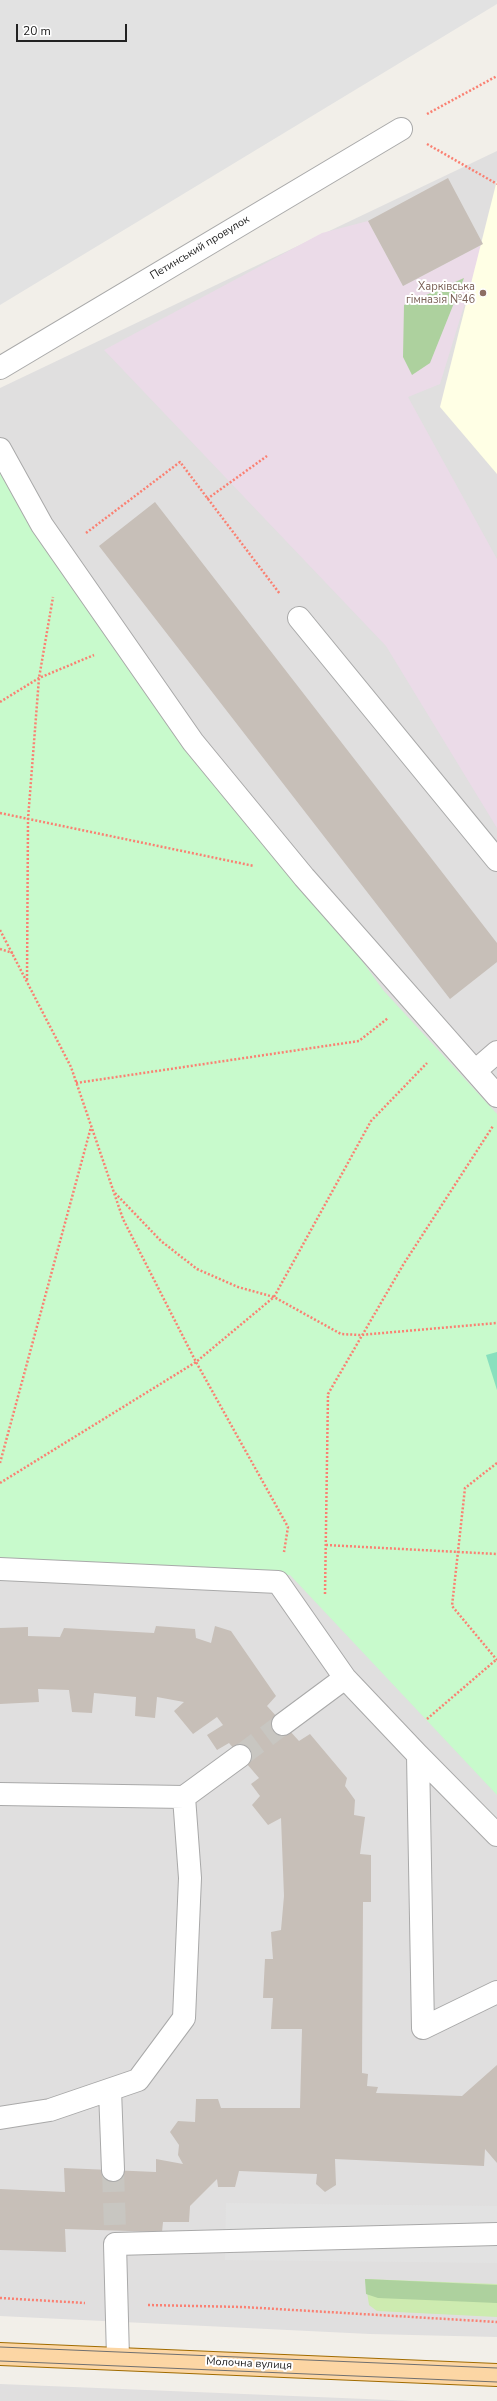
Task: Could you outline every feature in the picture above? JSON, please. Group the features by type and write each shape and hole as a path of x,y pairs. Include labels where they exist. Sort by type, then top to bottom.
{"main road":[{"name":"Молочна вулиця","path":"0,2354 497,2375"}],"street":[{"name":"Петинський провулок","path":"0,368 401,129"},
{"path":"0,449 42,525 193,742 304,877 497,1096"},
{"path":"299,618 497,860"},
{"path":"475,1071 497,1052"},
{"path":"0,1569 278,1582 345,1678 497,1835"},
{"path":"283,1724 345,1678"},
{"path":"418,1755 423,2028 497,1992"},
{"path":"0,1794 184,1797 240,1756"},
{"path":"0,2118 50,2110 138,2080 184,2018 190,1878 184,1797"},
{"path":"110,2090 113,2170"},
{"path":"118,2358 118,2305 115,2237 497,2234"}],"path":[{"path":"401,129 497,76"},
{"path":"401,129 497,184"},
{"path":"207,499 267,456"},
{"path":"27,980 28,819 39,678 61,552 180,462 299,618"},
{"path":"0,702 39,678 124,643"},
{"path":"0,813 258,867"},
{"path":"0,930 71,1068 123,1220 196,1362 288,1527 278,1582"},
{"path":"0,949 13,953"},
{"path":"76,1083 359,1041 412,999"},
{"path":"0,1484 196,1362 274,1297 371,1121 449,1041"},
{"path":"325,1601 328,1394 360,1335 403,1265 497,1120"},
{"path":"0,1463 91,1127"},
{"path":"113,1192 161,1241 197,1269 238,1287 274,1297 341,1334 360,1335 497,1323"},
{"path":"403,1739 497,1660 452,1606 465,1488 497,1463"},
{"path":"326,1545 497,1554"},
{"path":"0,2298 118,2305 244,2308 497,2322"}],"shaded area":[{"path":"0,0 497,0 497,4 0,305"},
{"path":"497,151 497,2337 370,2334 0,2316 0,388"},
{"name":"Харківська гімназія №46","path":"497,180 497,474 440,407"},
{"path":"368,221 403,286 483,244 440,384 408,397 497,559 497,828 386,646 104,350 322,233"},
{"path":"226,2203 497,2206 497,2263 225,2260"},
{"path":"0,2384 415,2401 0,2401"}],"green space":[{"path":"464,278 430,363 412,375 403,357 404,305"},
{"path":"0,456 383,990 497,1114 497,1795 290,1575 0,1566"},
{"path":"497,1352 497,1390 486,1355"},
{"path":"365,2279 497,2284 497,2317 377,2311 369,2305"},
{"path":"365,2279 497,2285 497,2303 378,2298 366,2294"}],"building":[{"path":"448,178 483,244 403,286 368,221"},
{"path":"155,502 497,943 497,962 450,999 99,546"},
{"path":"156,1626 195,1629 196,1638 211,1643 215,1626 231,1631 276,1696 267,1706 299,1741 310,1734 347,1778 345,1786 355,1800 354,1815 365,1817 360,1854 371,1855 371,1902 363,1902 362,2073 368,2074 367,2086 378,2087 376,2093 462,2096 497,2065 497,2163 485,2149 484,2166 335,2159 336,2185 325,2192 316,2184 317,2174 239,2171 235,2187 218,2187 217,2179 190,2206 189,2222 163,2222 162,2232 65,2229 66,2252 0,2250 0,2189 65,2192 64,2168 156,2172 156,2159 183,2164 178,2155 179,2145 170,2132 178,2121 195,2122 196,2099 218,2099 221,2108 300,2108 302,2029 271,2029 273,1998 263,1998 265,1959 273,1959 271,1932 281,1930 284,1896 281,1818 268,1825 252,1805 260,1796 251,1784 259,1778 229,1743 217,1750 207,1735 223,1725 217,1717 193,1734 174,1711 184,1702 157,1697 155,1718 135,1716 136,1697 94,1693 92,1713 72,1712 69,1690 38,1689 39,1702 0,1704 0,1628 28,1627 28,1636 60,1637 64,1628 154,1633"}],"tunnel":[{"path":"240,1756 283,1724"},
{"path":"113,2170 115,2229"}],"tram line":[{"path":"0,2347 497,2368"},
{"path":"0,2361 497,2382"}],"place":[{"name":"Харківська гімназія №46","path":"483,293"}]}
